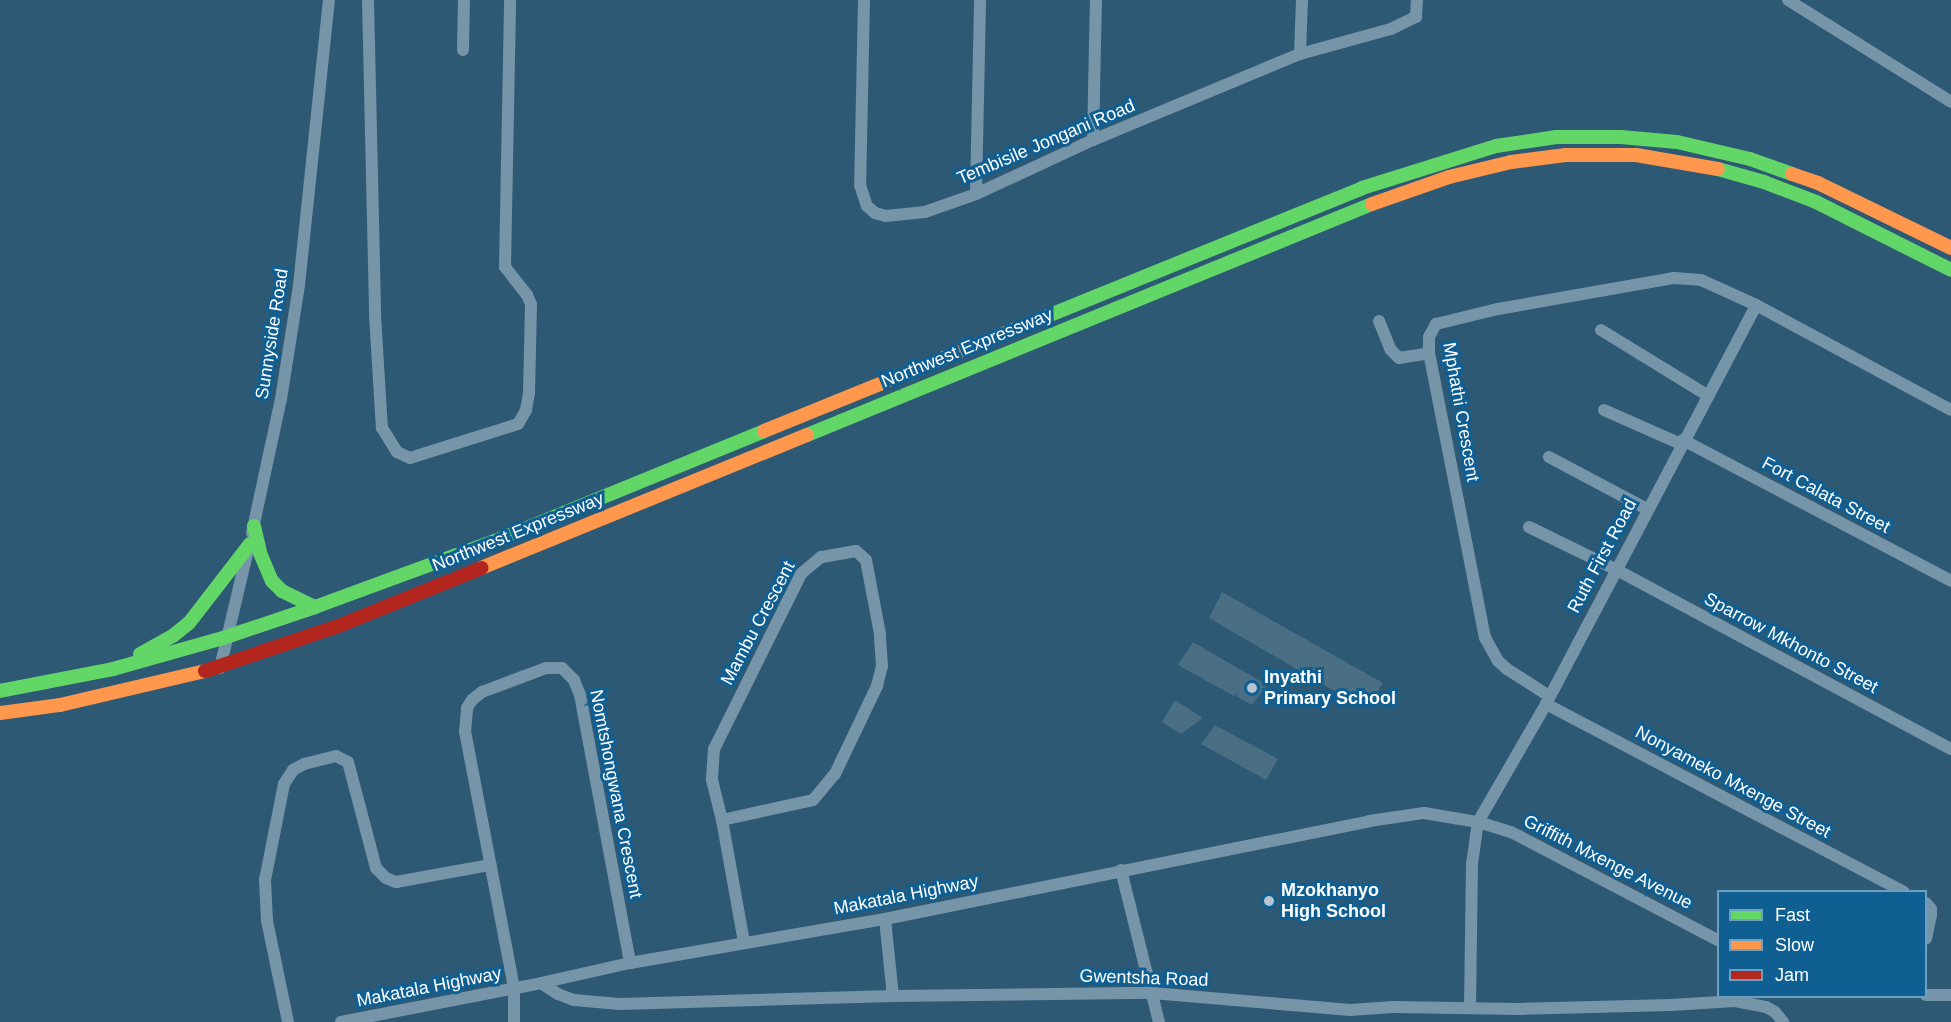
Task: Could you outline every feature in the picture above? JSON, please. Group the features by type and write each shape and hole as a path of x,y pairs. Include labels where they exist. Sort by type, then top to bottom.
{"main road":[{"name":"Northwest Expressway","path":"0,691 113,669 226,637 315,607 500,539 1362,188 1496,147 1556,137 1621,137 1677,142 1750,159 1818,183 1951,248"},
{"name":"Northwest Expressway","path":"0,713 60,705 220,668 336,627 1208,269 1395,195 1460,174 1511,162 1566,155 1636,155 1704,165 1764,182 1816,202 1951,270"},
{"path":"254,526 260,553 272,581 282,591 315,607"},
{"path":"113,669 174,635 189,622 204,607 250,544"}],"street":[{"name":"Sunnyside Road","path":"220,668 250,544 281,399 299,285 329,0"},
{"path":"368,0 375,315 382,428 397,452 410,458 518,424 526,410 529,393 531,304 527,295 505,267 504,243 510,0"},
{"path":"463,50 464,0"},
{"name":"Tembisile Jongani Road","path":"864,0 860,177 867,206 875,213 886,216 925,212 976,194 1093,140 1300,54 1391,29 1416,17 1417,0"},
{"path":"976,194 980,0"},
{"path":"1093,140 1096,0"},
{"path":"1300,54 1302,0"},
{"path":"1788,0 1951,102"},
{"name":"Mphathi Crescent","path":"1547,700 1502,665 1485,638 1430,353 1431,331 1443,321 1674,278 1701,280 1756,305 1951,410"},
{"name":"Ruth First Road","path":"1478,822 1547,700 1756,305"},
{"path":"1380,321 1391,350 1399,358 1430,353"},
{"path":"1601,330 1707,395"},
{"name":"Fort Calata Street","path":"1604,411 1682,442 1951,581"},
{"path":"1549,457 1647,509"},
{"name":"Sparrow Mkhonto Street","path":"1529,527 1615,569 1951,749"},
{"name":"Mambu Crescent","path":"722,820 813,800 835,774 877,686 882,666 880,634 866,560 856,551 821,557 801,574 714,749 712,780 722,820 744,942"},
{"name":"Nomtshongwana Crescent","path":"514,1022 513,988 465,732 467,708 472,700 483,692 546,668 562,668 574,680 580,695 630,963"},
{"name":"Nonyameko Mxenge Street","path":"1547,700 1902,890"},
{"path":"288,1022 267,921 265,880 284,784 293,770 303,764 336,756 348,762 352,769 376,868 386,878 396,882 490,865"},
{"name":"Makatala Highway","path":"341,1022 541,984 630,963 885,919 1121,870 1403,816 1436,814 1478,822"},
{"path":"1470,1007 1472,864 1478,822"},
{"name":"Griffith Mxenge Avenue","path":"1478,822 1511,832 1717,939"},
{"path":"1121,870 1159,1022"},
{"path":"1927,904 1931,909 1927,933"},
{"path":"885,919 893,996"},
{"name":"Gwentsha Road","path":"541,984 574,1000 620,1004 893,996 1152,993 1348,1016 1393,1007 1519,1009 1736,999 1766,1007 1775,1012 1783,1022"},
{"path":"1927,995 1951,995"}],"building":[{"name":"Inyathi Primary School","path":"1222,592 1383,683 1368,706 1362,707 1209,618"},
{"path":"1193,642 1267,685 1252,705 1236,696 1239,692 1234,696 1178,665"},
{"path":"1175,700 1203,718 1181,734 1162,722"},
{"name":"Inyathi Primary School","path":"1215,725 1278,759 1266,780 1201,744"}],"traffic: fast":[{"path":"1018,328 1362,188 1496,146 1556,137 1621,137 1677,142 1750,159 1792,174"},
{"path":"1718,169 1764,182 1816,202 1951,270"},
{"path":"807,435 1372,204"},
{"path":"0,691 113,669 226,637 315,607 500,539 764,431"},
{"path":"254,526 260,553 272,581 282,591 315,607"},
{"path":"140,654 174,635 189,623 250,544"}],"traffic: slow":[{"path":"1372,204 1449,177 1511,162 1566,155 1636,155 1718,169"},
{"path":"1792,174 1818,183 1951,248"},
{"path":"764,431 1018,328"},
{"path":"481,568 807,435"},
{"path":"0,713 60,705 205,671"}],"traffic: jam":[{"path":"205,671 336,627 481,568"}],"place":[{"name":"Inyathi Primary School","path":"1252,688"},
{"name":"Mzokhanyo High School","path":"1269,901"}]}
